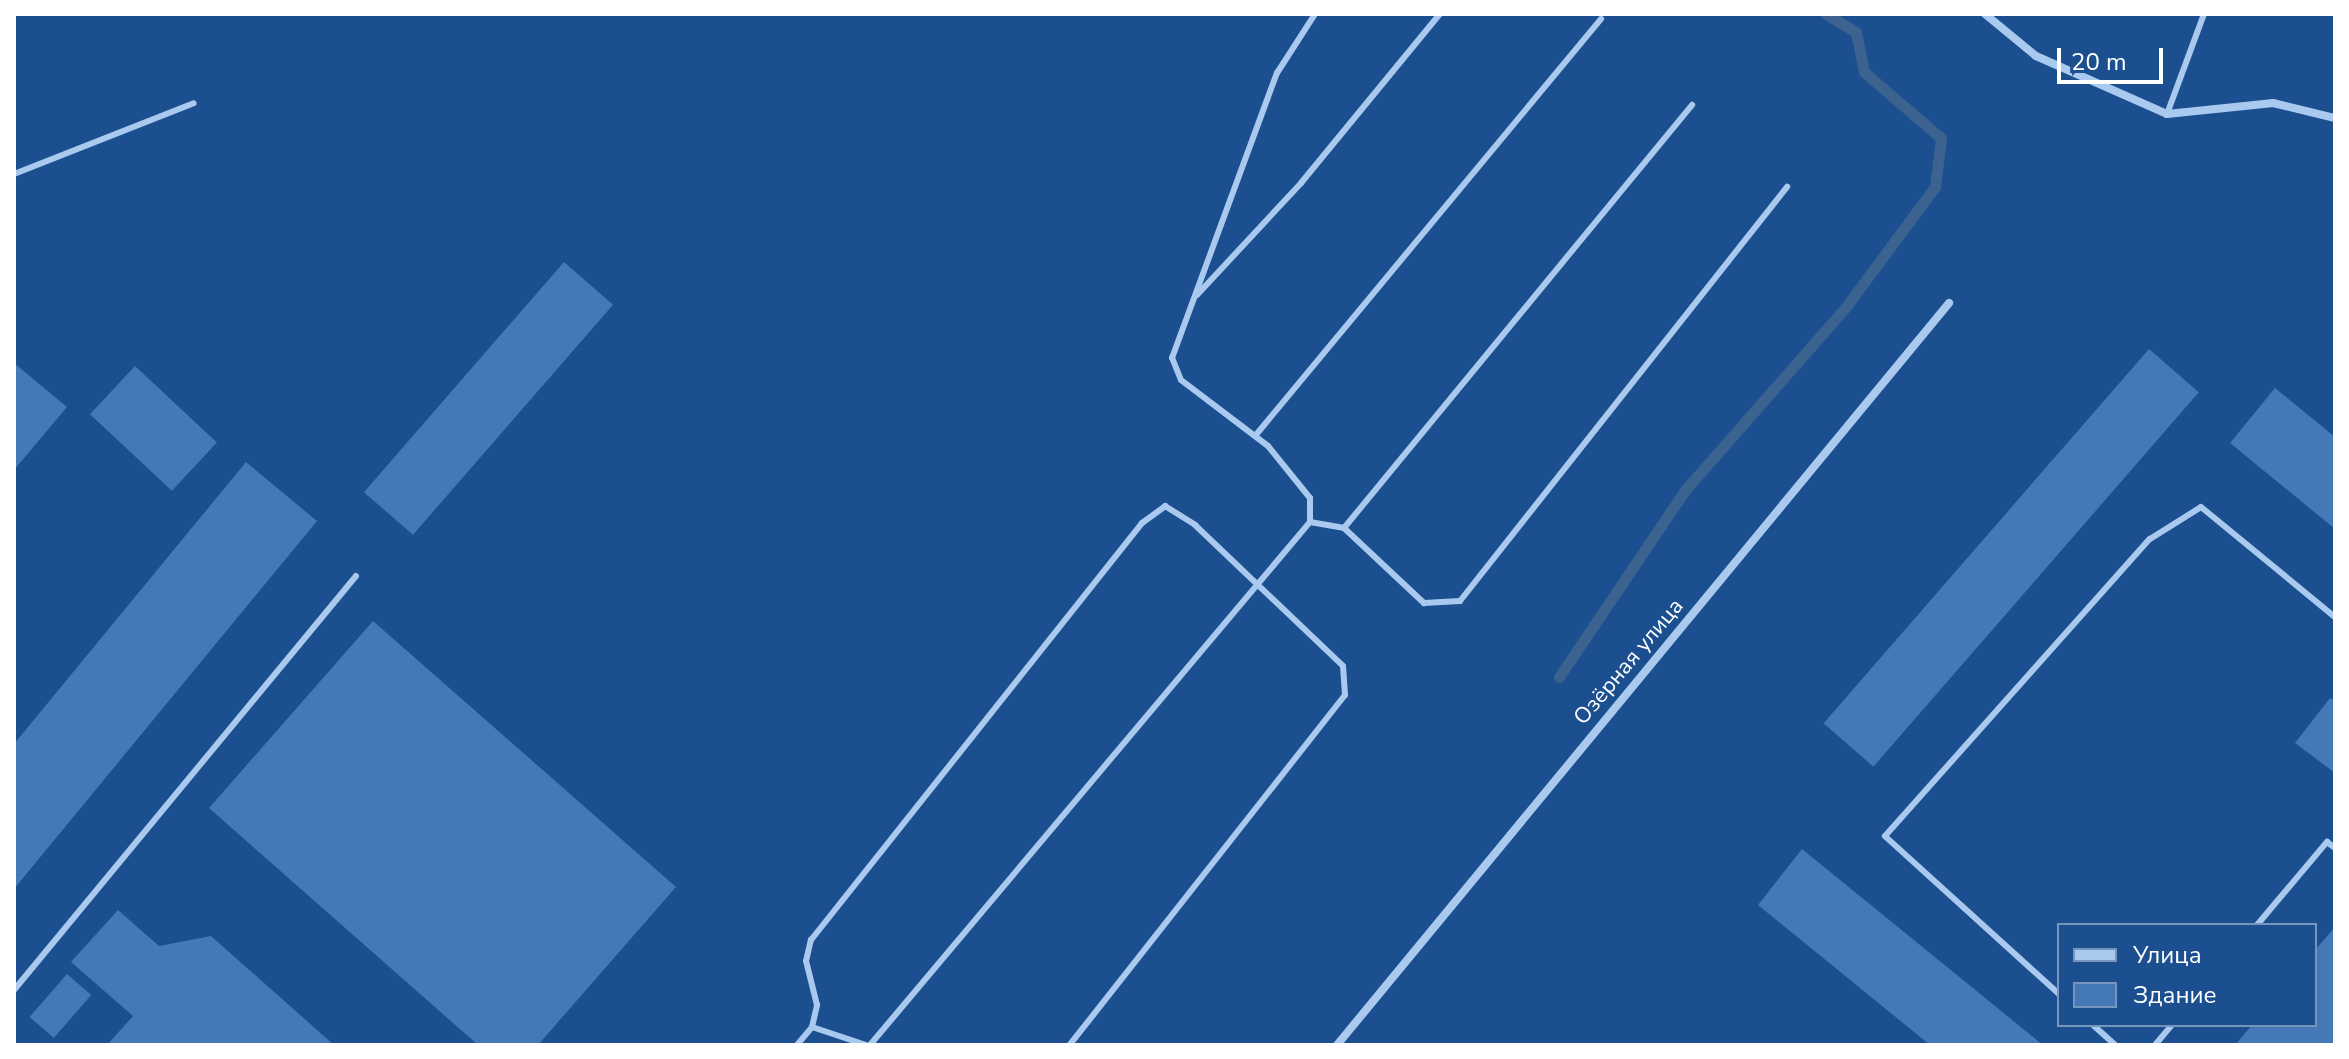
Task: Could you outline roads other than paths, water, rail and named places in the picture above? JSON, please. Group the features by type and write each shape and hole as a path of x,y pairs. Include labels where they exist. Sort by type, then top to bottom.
{"street":[{"path":"1985,14 2036,56 2167,114 2273,103 2335,118"},
{"name":"Озёрная улица","path":"1337,1045 1949,303"}],"lane":[{"path":"812,1027 868,1045 1310,522 1310,498 1268,446 1181,380 1172,358 1277,73 1315,14"},
{"path":"1195,297 1301,183 1440,14"},
{"path":"2167,114 2204,14"},
{"path":"1255,436 1601,19"},
{"path":"14,174 194,103"},
{"path":"1344,528 1692,105"},
{"path":"1310,522 1344,528 1424,603 1460,601 1787,187"},
{"path":"797,1045 812,1027 817,1005 806,961 811,940 1142,523 1165,506 1195,525 1343,666 1345,695 1070,1045"},
{"path":"2057,992 1885,836 2150,539 2201,507 2335,617"},
{"path":"14,990 356,576"},
{"path":"2259,923 2327,842 2335,848"},
{"path":"2095,1027 2115,1045"},
{"path":"2155,1045 2170,1027"}],"waterway":[{"path":"1559,677 1686,489 1845,308 1935,187 1941,138 1864,72 1856,32 1826,14"}]}
